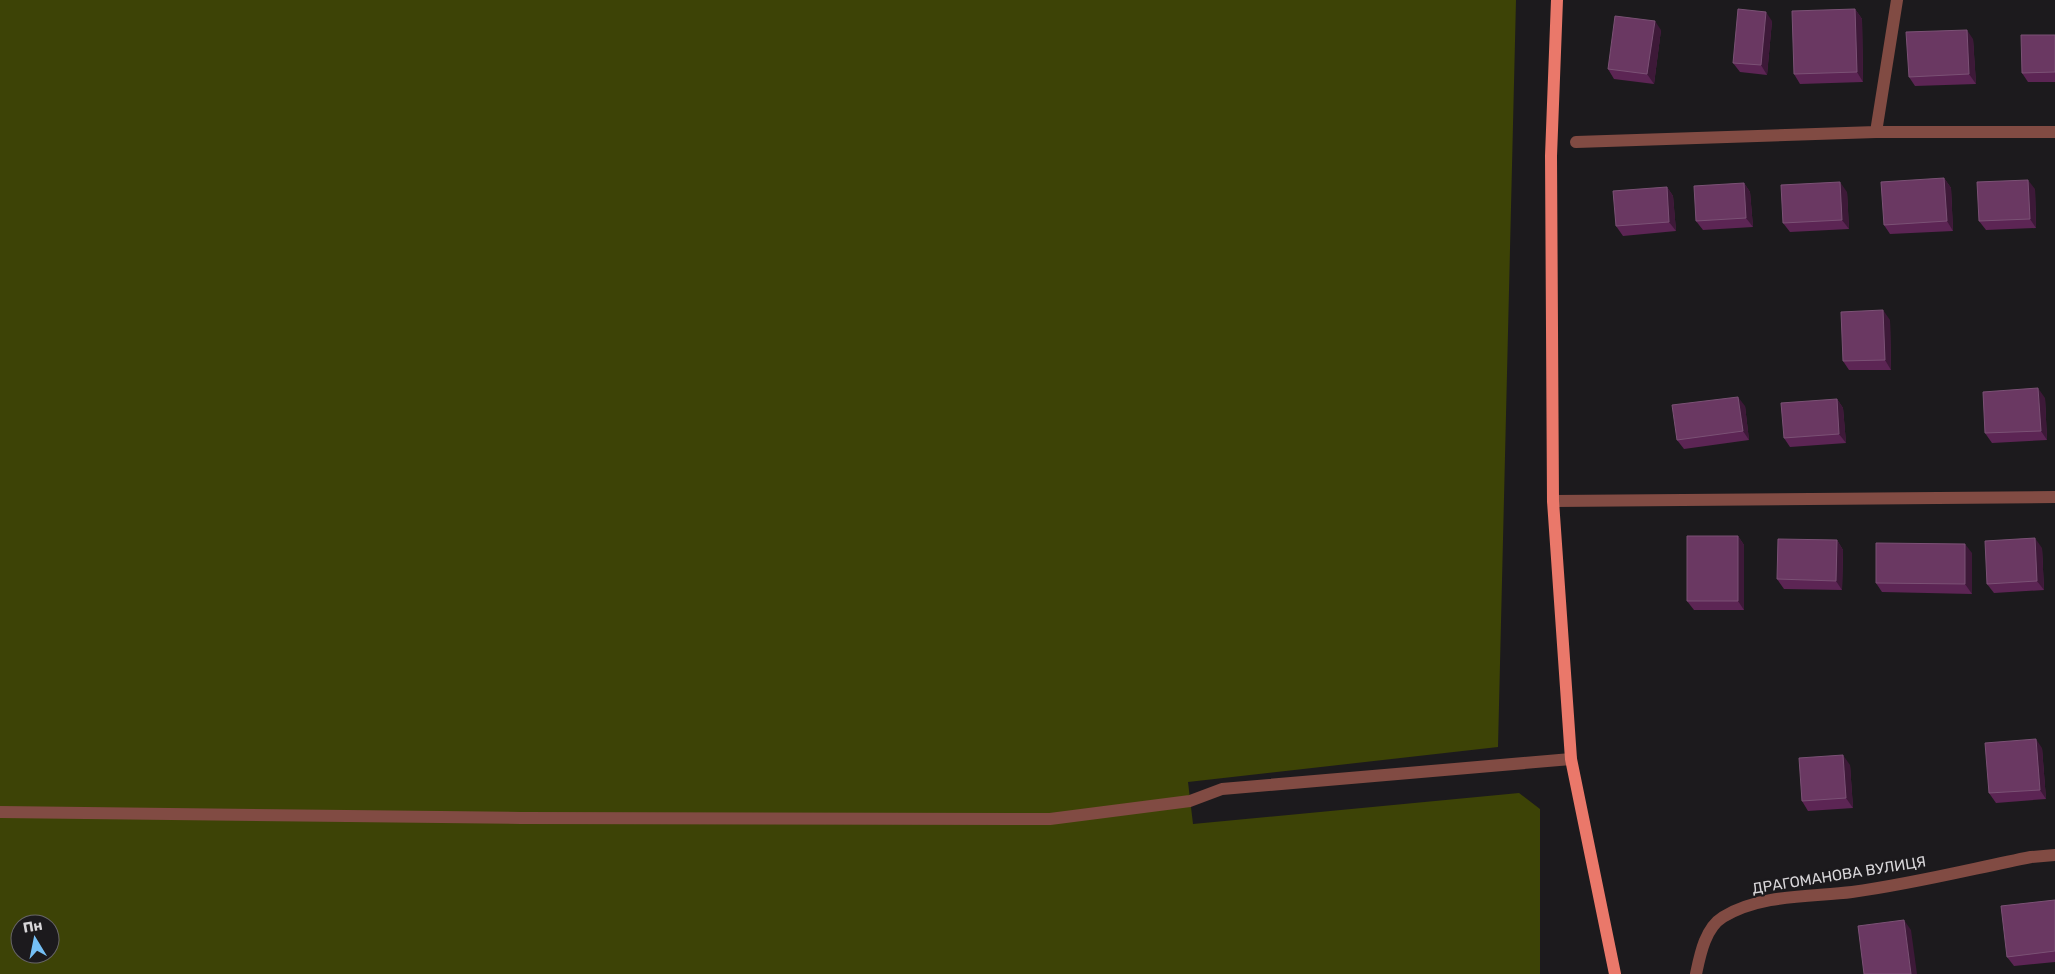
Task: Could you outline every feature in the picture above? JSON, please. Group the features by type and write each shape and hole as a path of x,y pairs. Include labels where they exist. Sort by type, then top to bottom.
{"main road":[{"path":"1557,0 1552,143 1552,501 1571,759 1615,974"}],"street":[{"path":"1876,132 1897,0"},
{"path":"1576,142 1876,132 2055,132"},
{"path":"1552,501 2055,497"},
{"path":"0,812 521,818 1050,819 1190,802 1222,789 1571,759"},
{"name":"ДРАГОМАНОВА ВУЛИЦЯ","path":"1696,974 1700,953 1708,934 1721,918 1745,907 1777,899 1853,892 2031,857 2055,855"}],"green space":[{"path":"0,0 1516,0 1498,747 1188,782 1193,824 1519,793 1540,809 1540,974 0,974"}],"building":[{"path":"1738,9 1766,12 1761,65 1733,63"},
{"path":"1855,9 1857,72 1794,74 1792,11"},
{"path":"1615,16 1655,21 1647,74 1608,69"},
{"path":"1967,30 1969,74 1909,77 1906,32"},
{"path":"2021,35 2055,35 2055,72 2022,73"},
{"path":"1944,178 1947,221 1884,225 1881,182"},
{"path":"2028,180 2030,219 1979,221 1977,182"},
{"path":"1840,182 1842,220 1783,223 1781,185"},
{"path":"1744,183 1746,218 1696,221 1694,186"},
{"path":"1667,187 1669,222 1616,226 1613,191"},
{"path":"1883,310 1885,360 1843,361 1841,312"},
{"path":"2038,388 2041,431 1985,433 1983,392"},
{"path":"1738,397 1743,431 1677,440 1672,405"},
{"path":"1837,399 1839,434 1784,438 1781,403"},
{"path":"1687,536 1738,536 1738,601 1687,601"},
{"path":"2035,538 2037,581 1987,584 1985,541"},
{"path":"1778,539 1837,540 1836,581 1777,579"},
{"path":"1876,543 1965,544 1965,584 1876,583"},
{"path":"2036,739 2040,790 1989,793 1985,743"},
{"path":"1843,755 1846,798 1802,801 1799,758"},
{"path":"2055,900 2055,951 2007,957 2001,906"},
{"path":"1904,920 1911,974 1864,974 1858,926"}]}
